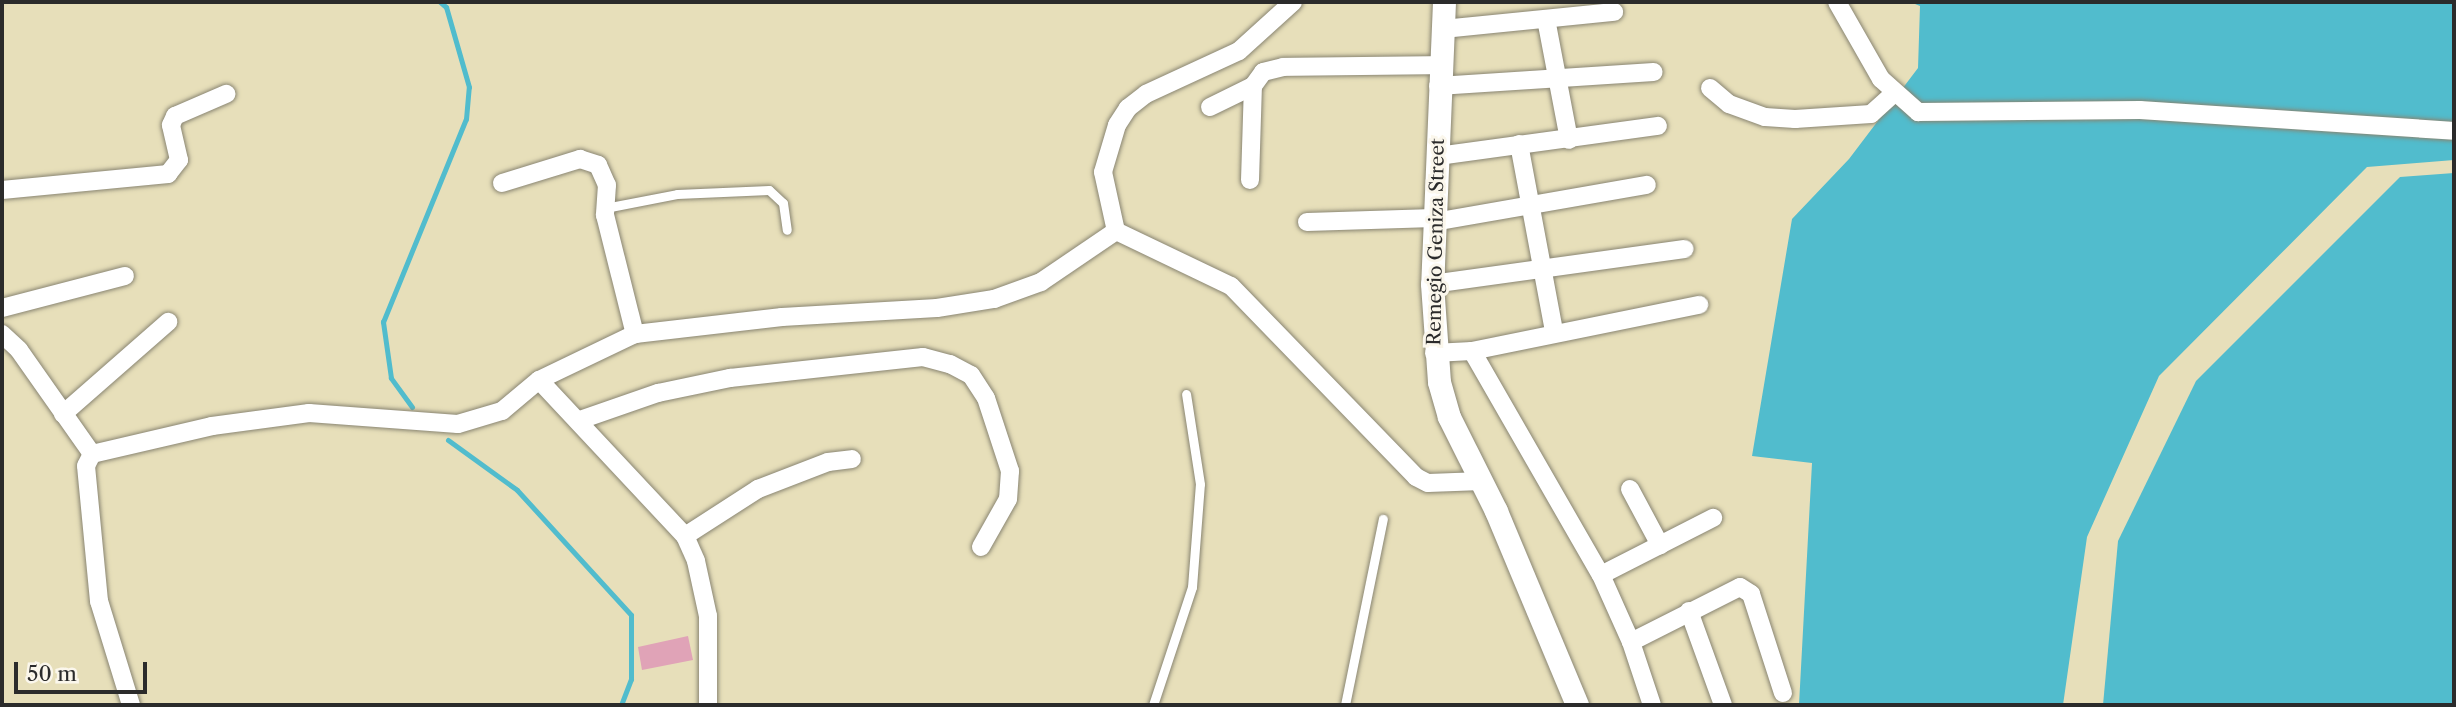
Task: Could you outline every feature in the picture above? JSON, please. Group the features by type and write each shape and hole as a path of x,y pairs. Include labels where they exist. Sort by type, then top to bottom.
{"street":[{"path":"1116,232 1103,172 1117,125 1128,108 1146,94 1239,51 1293,2"},
{"name":"Remegio Geniza Street","path":"1444,2 1432,284 1434,353 1449,417 1482,481 1555,644 1577,705"},
{"path":"1837,2 1893,94 1917,112 2140,110 2454,131"},
{"path":"1443,29 1614,12"},
{"path":"1546,19 1569,140"},
{"path":"1210,107 1253,86 1263,72 1283,67 1557,81 1654,72"},
{"path":"1250,180 1253,86"},
{"path":"1710,88 1729,104 1765,117 1795,118 1871,114 1893,94"},
{"path":"2,190 168,174 179,160 171,125 175,116 226,94"},
{"path":"1437,156 1658,126"},
{"path":"1519,144 1554,331"},
{"path":"502,183 589,160 604,173 605,208 635,334"},
{"path":"1307,222 1434,220 1532,208 1647,186"},
{"path":"92,454 212,426 309,413 458,424 502,411 539,380 635,334 782,317 937,308 994,299 1041,282 1116,232"},
{"path":"1116,232 1231,286 1416,477 1428,483 1482,481"},
{"path":"1432,284 1542,272 1685,249"},
{"path":"2,308 125,276"},
{"path":"1434,353 1472,351 1554,331 1699,304"},
{"path":"63,414 168,321"},
{"path":"2,334 19,350 92,454"},
{"path":"1472,351 1601,575 1631,642 1652,705"},
{"path":"580,420 658,393 754,374 923,358 950,364 971,375 986,398 1010,471 1007,499 981,547"},
{"path":"539,380 580,420 685,537 696,561 708,616 708,705"},
{"path":"92,454 86,466 99,601 131,705"},
{"path":"685,537 758,489 828,463 852,459"},
{"path":"1630,489 1660,545"},
{"path":"1601,575 1713,518"},
{"path":"1631,642 1740,587 1746,589 1783,693"},
{"path":"1689,611 1723,705"}],"lane":[{"path":"605,208 677,194 769,190 782,202 787,230"},
{"path":"1153,705 1192,587 1200,484 1186,394"},
{"path":"1345,705 1383,519"}],"water":[{"path":"1910,2 2454,2 2454,160 2367,167 2159,376 2087,537 2063,705 1799,705 1812,463 1752,456 1792,219 1849,159 1918,68 1920,6"},
{"path":"2454,173 2454,705 2103,705 2118,541 2196,381 2400,177"}],"building":[{"path":"688,636 693,660 642,670 638,647"}],"waterway":[{"path":"412,407 391,378 383,322 466,119 469,87 446,7 440,2"},
{"path":"448,440 517,490 631,615 631,679 621,705"}]}
